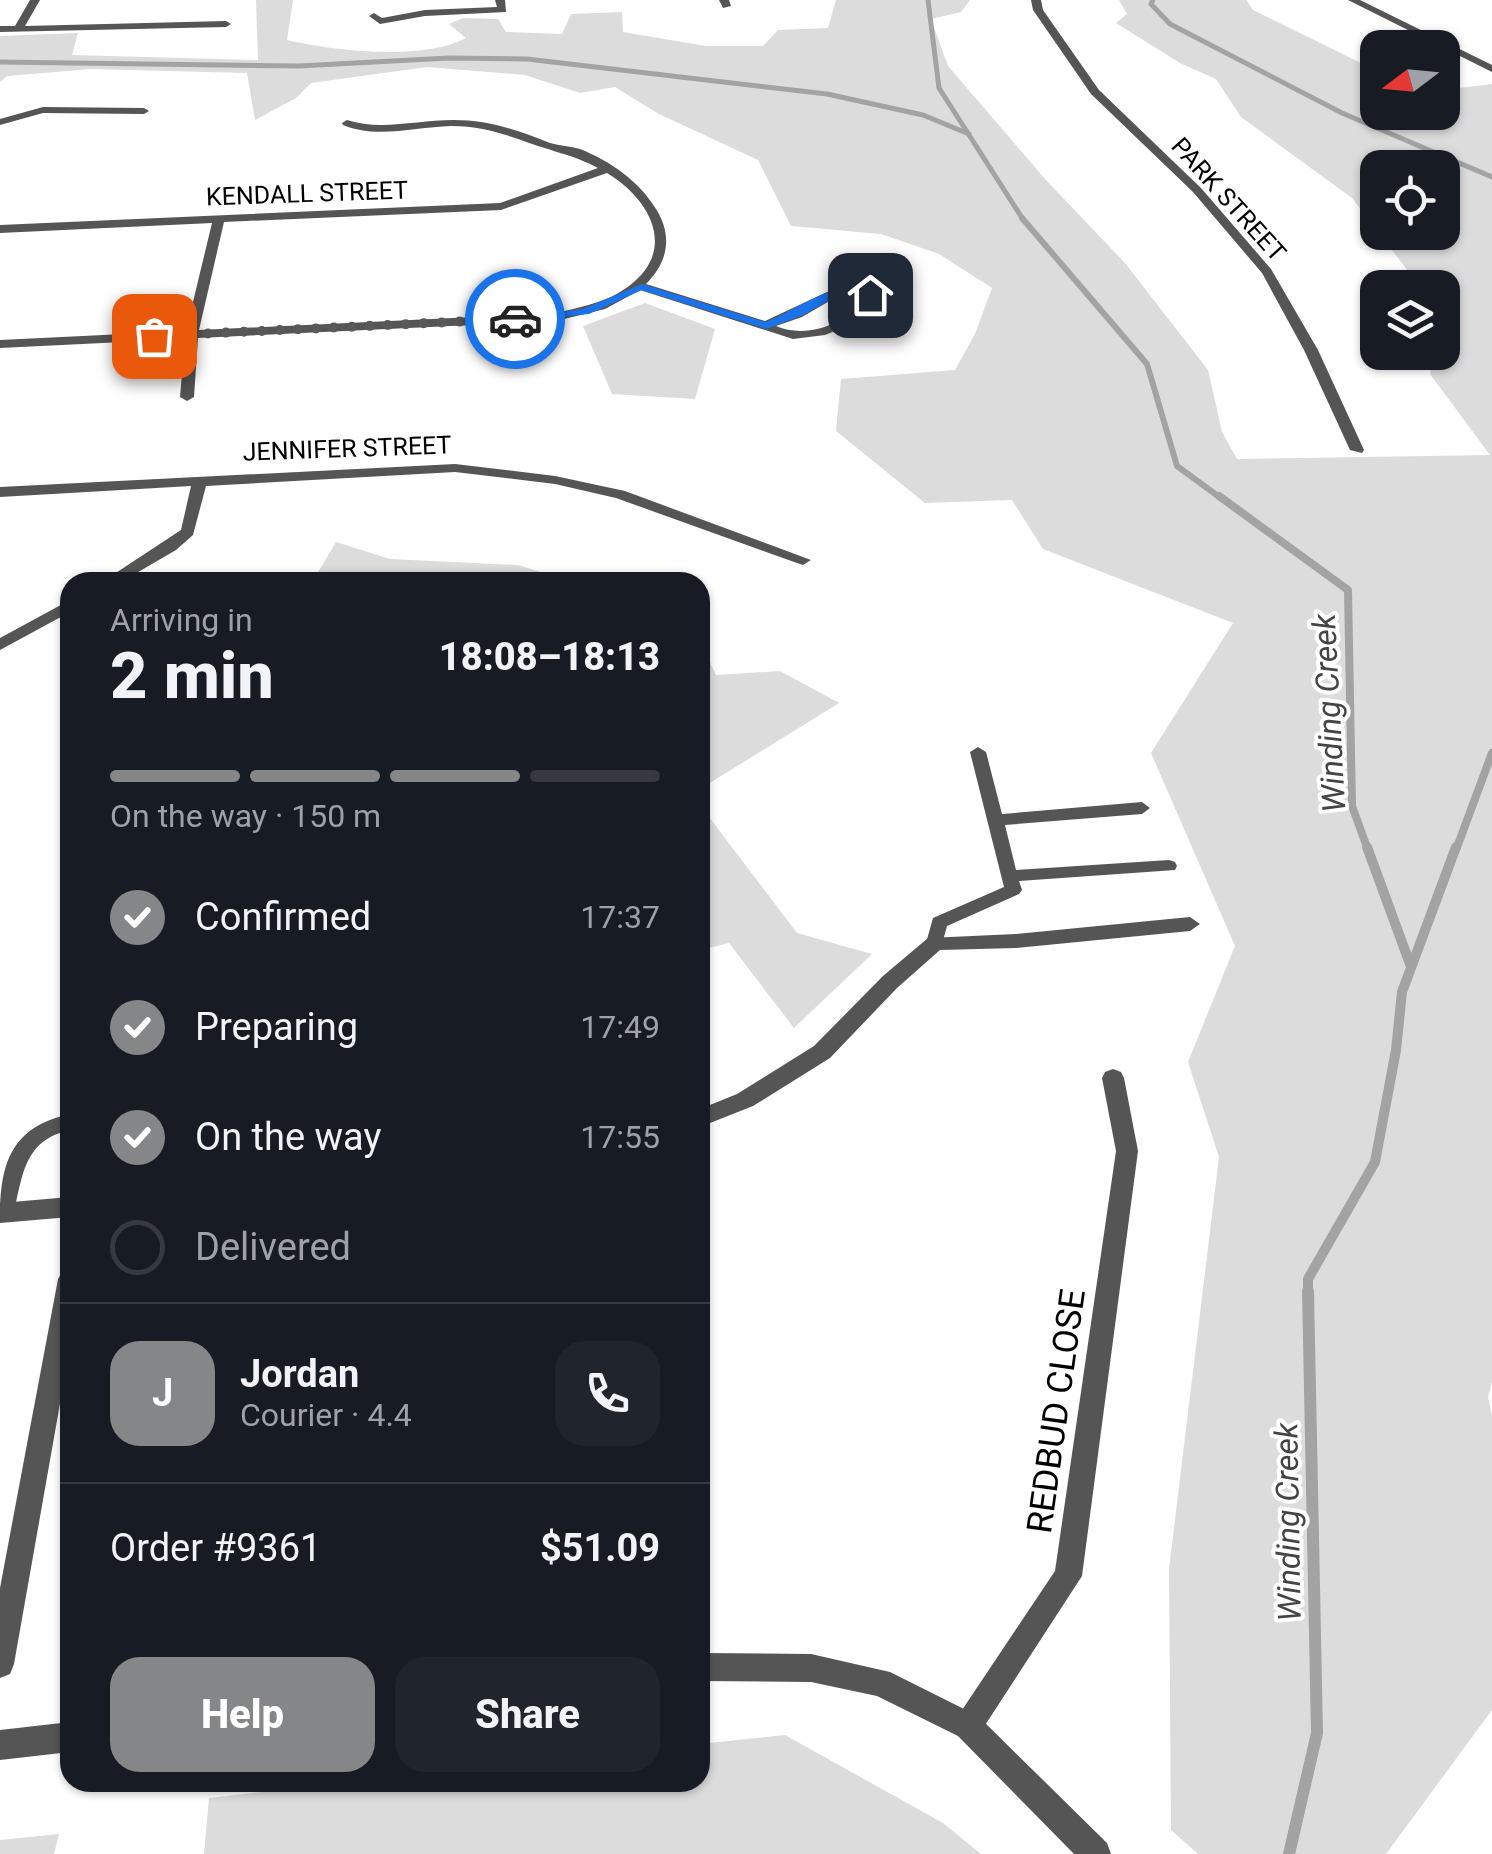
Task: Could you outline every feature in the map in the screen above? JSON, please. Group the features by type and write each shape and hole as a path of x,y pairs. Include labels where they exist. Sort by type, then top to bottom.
{"street":[{"path":"19,28 35,0"},
{"path":"444,0 374,16 380,20 426,13 490,13 504,10 500,0"},
{"name":"PARK STREET","path":"1036,0 1038,10 1096,92 1197,190 1267,272 1312,350 1357,450"},
{"path":"1353,0 1492,69"},
{"path":"0,29 226,24"},
{"path":"0,122 43,110 144,111"},
{"path":"533,123 461,113 362,117 346,125 361,129 477,124 572,149"},
{"path":"0,344 586,312 642,287 656,269 662,244 646,195 610,168 572,149 560,136"},
{"name":"KENDALL STREET","path":"0,229 501,206 610,168"},
{"path":"187,397 192,334 219,219"},
{"path":"642,287 784,335 816,335 855,313 868,303 870,295 861,288 845,288 798,314 766,326"},
{"name":"JENNIFER STREET","path":"0,492 455,468 555,480 620,494 803,560"},
{"path":"127,572 188,532 200,480"},
{"path":"0,645 60,611"},
{"path":"710,1114 745,1100 822,1052 890,982 935,943 1016,941 1190,924"},
{"name":"REDBUD CLOSE","path":"968,1726 1068,1576 1128,1151 1113,1078"},
{"path":"2,1212 60,1208"},
{"path":"0,1664 60,1334"},
{"path":"710,1667 812,1668 880,1682 968,1726 1096,1854"},
{"path":"0,1744 60,1738"}],"lane":[{"path":"935,943 939,922 1012,890 978,752"},
{"path":"995,820 1142,808"},
{"path":"1009,876 1168,866"},
{"path":"2,1212 23,1144 38,1132 60,1125"}],"shaded area":[{"path":"256,0 293,0 287,40 329,48 403,52 426,50 466,38 449,24 463,18 498,19 506,32 562,34 571,14 622,12 623,32 706,46 763,46 778,30 828,28 836,0 970,0 961,12 931,19 948,66 1045,179 1125,263 1208,370 1222,432 1237,459 1490,455 1430,374 1431,370 1460,370 1460,270 1407,270 1392,250 1460,250 1460,150 1360,150 1360,209 1352,198 1241,117 1216,79 1180,63 1116,23 1127,14 1119,0 1246,0 1253,10 1360,63 1360,130 1460,130 1460,88 1492,84 1492,1382 1488,1397 1492,1416 1492,1710 1386,1854 1198,1854 1171,1830 1169,1569 1219,1157 1188,1062 1235,946 1151,753 1233,623 1043,549 1012,500 925,503 836,431 841,379 955,370 975,334 992,288 939,254 881,234 791,226 758,160 659,114 615,87 580,93 525,75 427,67 311,83 296,98 255,120 247,73 91,69 7,76 0,82 0,36 78,33 72,55 258,60"},
{"path":"645,303 715,329 695,399 612,394 583,326"},
{"path":"336,542 390,559 518,565 541,572 318,572"},
{"path":"710,662 716,675 780,671 839,703 710,783"},
{"path":"710,818 797,933 872,954 794,1028 729,943 710,948"},
{"path":"785,1735 943,1823 981,1854 204,1854 209,1798 262,1792 710,1792 710,1743"},
{"path":"59,1834 54,1854 0,1854 0,1840"}],"waterway":[{"name":"Winding Creek","path":"928,0 939,88 968,134"},
{"path":"1153,0 1151,4 1170,24 1342,113 1492,177"},
{"path":"0,62 299,66 449,58 527,59 827,94 923,115 968,134"},
{"name":"Winding Creek","path":"968,134 1022,218"},
{"name":"Winding Creek","path":"1022,218 1147,364 1177,466 1222,499"},
{"name":"Winding Creek","path":"1219,496 1348,590 1352,806 1368,850"},
{"path":"1456,850 1492,753"},
{"name":"Winding Creek","path":"1367,847 1410,964"},
{"name":"Winding Creek","path":"1308,1291 1308,1279 1375,1162 1396,1050 1402,992 1456,847"},
{"name":"Winding Creek","path":"1289,1854 1317,1733 1308,1291"}],"way so far":[{"path":"154,336 515,319"}],"route":[{"path":"515,319 586,312 642,287 766,326 798,314 845,288 861,288 870,295"}]}
